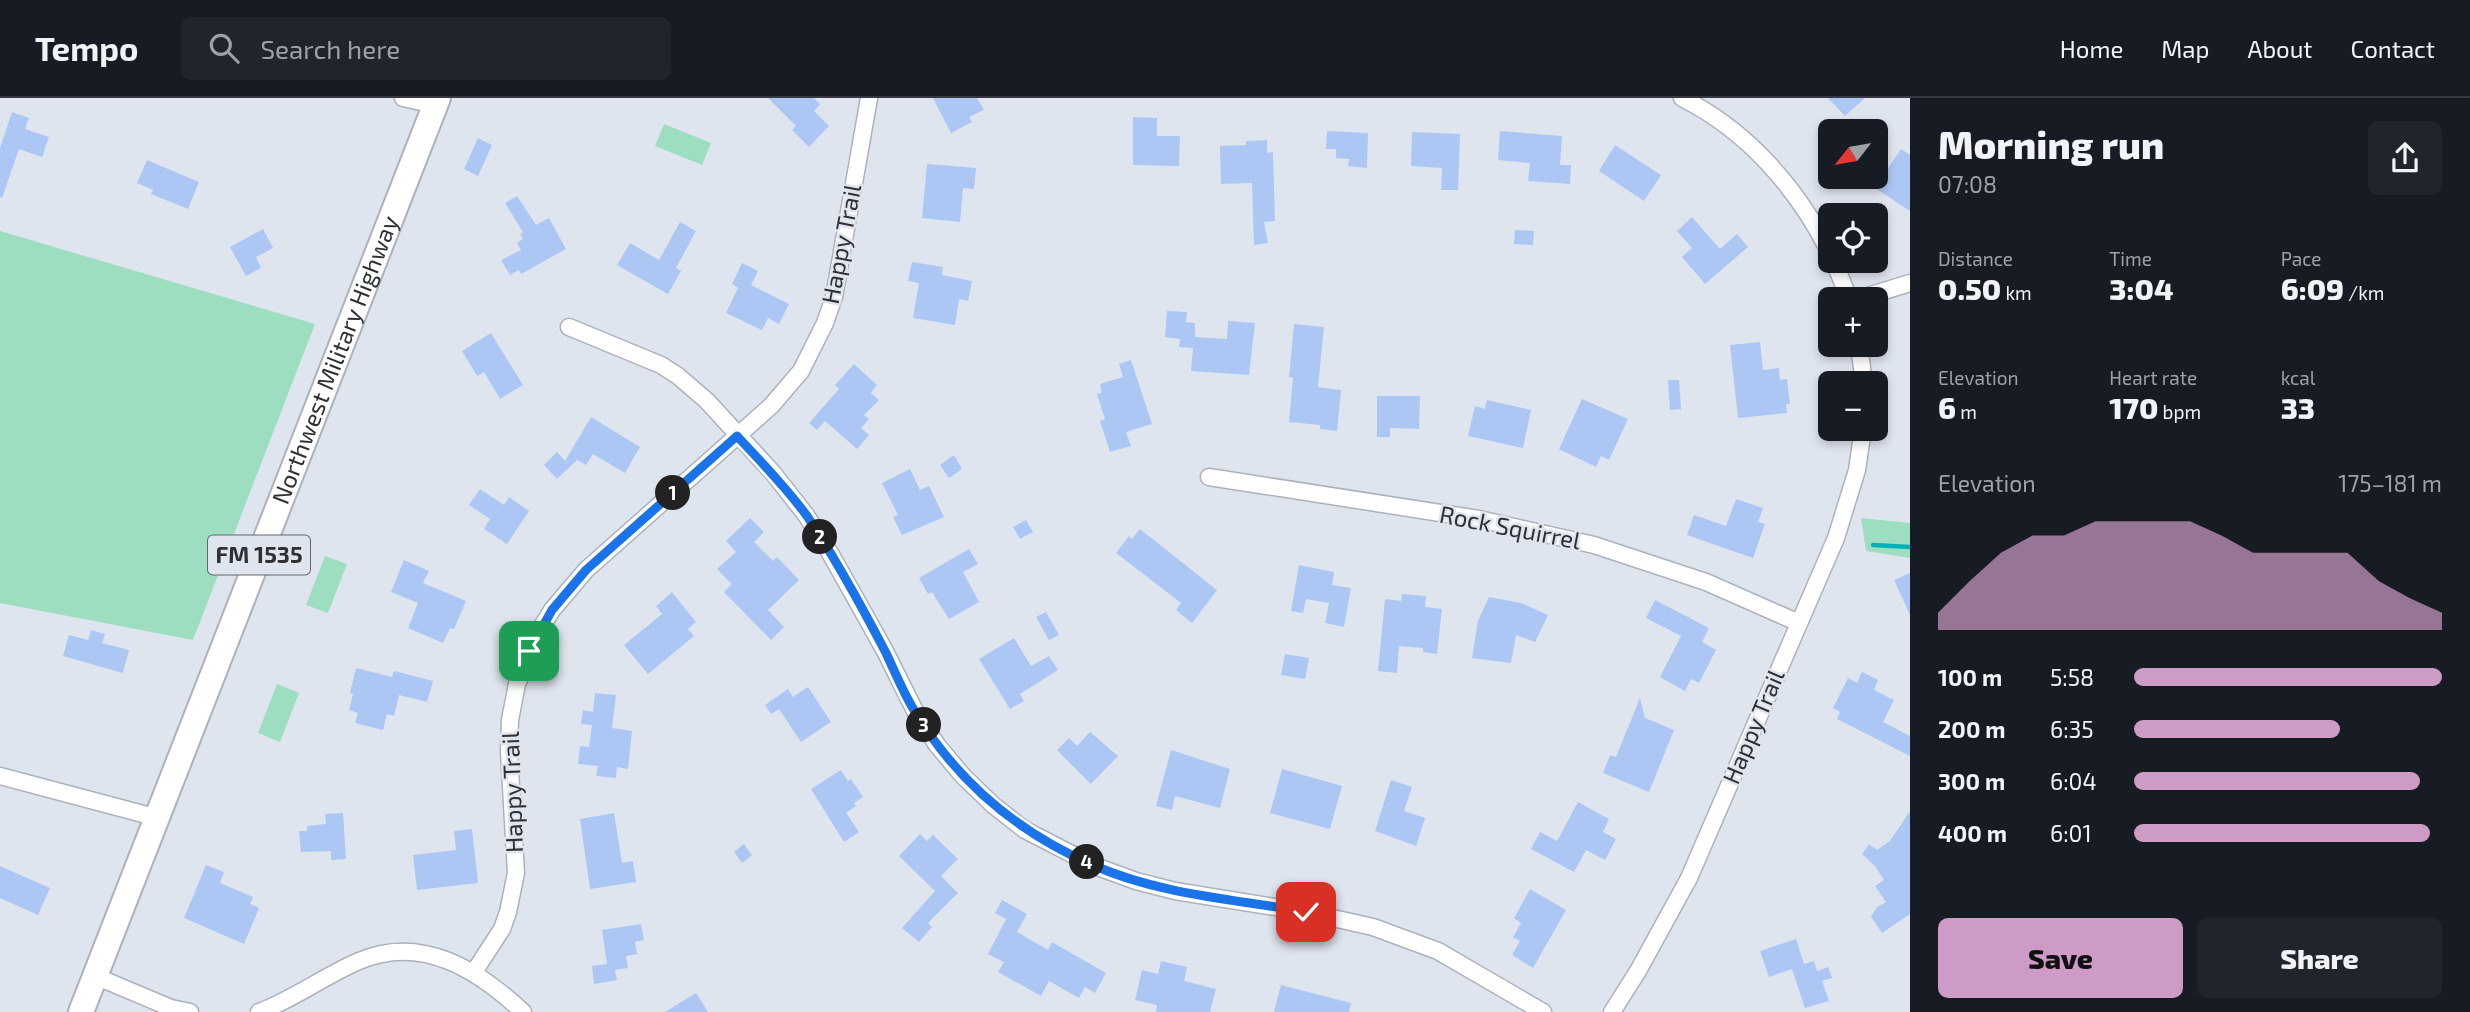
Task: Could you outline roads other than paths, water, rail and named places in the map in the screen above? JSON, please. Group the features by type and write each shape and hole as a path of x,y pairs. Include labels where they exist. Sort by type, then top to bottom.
{"main road":[{"name":"Northwest Military Highway","path":"81,1012 436,102"}],"street":[{"path":"403,98 436,102"},
{"name":"Happy Trail","path":"474,972 502,929 516,873 509,752 510,720 517,684 539,631 552,610 586,570 771,406 801,371 825,323 834,297 869,98"},
{"path":"1682,98 1721,122 1775,170 1798,197 1818,232"},
{"path":"1888,290 1910,283"},
{"path":"569,327 661,365 707,401 806,515 885,651 915,711 937,745 993,805 1024,830 1095,866 1136,881 1175,891 1306,912 1386,932 1438,951 1543,1012"},
{"name":"Happy Trail","path":"1612,1012 1638,971 1689,878 1848,505 1861,441"},
{"name":"Rock Squirrel","path":"1209,477 1479,519 1594,545 1706,582 1799,623"},
{"path":"0,776 158,818"},
{"path":"259,1012 282,1004 359,961 384,953 407,951 439,957 474,972 523,1012"},
{"path":"95,976 171,1008 190,1012"}],"waterway":[{"path":"1873,545 1910,547"}]}
